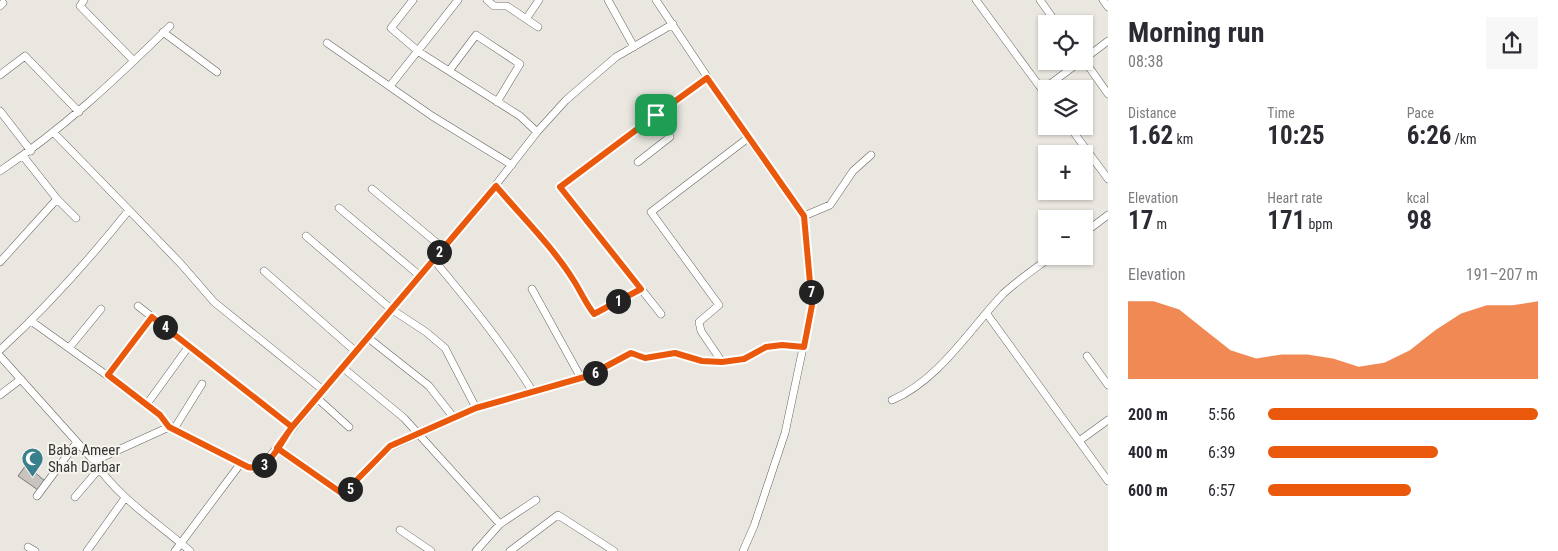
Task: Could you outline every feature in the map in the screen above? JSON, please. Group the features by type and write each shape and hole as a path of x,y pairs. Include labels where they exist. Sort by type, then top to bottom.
{"street":[{"path":"84,0 80,6 134,61"},
{"path":"413,0 391,28 419,52 520,116 537,132"},
{"path":"390,86 419,52 458,0"},
{"path":"487,0 494,6 507,6 538,26"},
{"path":"526,19 539,0"},
{"path":"608,0 634,46"},
{"path":"656,0 748,138 804,216 812,305 785,433 754,526 743,551"},
{"path":"976,0 1038,85"},
{"path":"1040,0 1051,15"},
{"path":"1103,0 1108,7"},
{"path":"32,321 147,404 172,428 241,462 256,468 262,466 355,351 496,186 537,132 566,100 616,57 673,24"},
{"path":"0,171 31,151 79,112 170,26"},
{"path":"163,32 216,72"},
{"path":"449,70 476,35 520,64 497,102"},
{"path":"1093,52 1108,41"},
{"path":"327,43 432,116 512,165"},
{"path":"0,75 25,56 79,112"},
{"path":"1059,80 1071,70"},
{"path":"1090,70 1108,94"},
{"path":"661,314 560,187 707,78"},
{"path":"0,111 31,151"},
{"path":"638,162 670,137 656,115"},
{"path":"54,133 181,264 214,302 323,390"},
{"path":"1076,135 1108,179"},
{"path":"722,362 701,331 699,322 719,305 651,212 748,138"},
{"path":"804,216 830,205 853,171 871,155"},
{"path":"23,156 57,199 76,218"},
{"path":"496,186 553,252 575,282 582,298 594,314 641,289"},
{"path":"372,189 443,248"},
{"path":"0,262 57,199"},
{"path":"339,208 419,275"},
{"path":"0,350 32,321 93,255 129,210"},
{"path":"1093,226 1108,215"},
{"path":"306,236 391,309 426,332 445,348 476,408"},
{"path":"433,259 492,332 533,392"},
{"path":"892,400 921,382 963,343 1004,294 1041,265"},
{"path":"264,271 355,351"},
{"path":"532,289 581,378"},
{"path":"138,306 292,427"},
{"path":"69,348 101,309"},
{"path":"987,314 1108,482"},
{"path":"108,375 152,317"},
{"path":"367,337 429,386 454,418"},
{"path":"277,448 340,492 345,492 390,446 476,408 581,378 631,353 645,358 675,353 702,361 722,362 744,359 766,347 782,345 804,347"},
{"path":"147,404 189,346"},
{"path":"0,356 94,461 107,480 125,498 190,551"},
{"path":"1087,356 1108,385"},
{"path":"342,367 397,412 500,524"},
{"path":"0,395 21,379"},
{"path":"94,461 172,428 202,384"},
{"path":"317,398 349,427"},
{"path":"1079,441 1108,420"},
{"path":"36,496 77,442"},
{"path":"175,551 241,462"},
{"path":"75,497 99,469"},
{"path":"87,551 125,498"},
{"path":"476,551 500,524 536,500"},
{"path":"510,551 558,515 614,551"},
{"path":"400,530 431,551"}],"building":[{"name":"Baba Ameer Shah Darbar","path":"26,465 45,481 38,490 18,476"}],"place":[{"name":"Baba Ameer Shah Darbar","path":"32,478"}],"route":[{"path":"656,115 560,187 641,289 594,314 582,298 575,282 553,252 496,186 359,346 292,427 289,432 270,458 262,466 256,468 248,467 169,427 160,415 113,381 108,375 152,317 292,427 277,448 340,492 345,492 390,446 476,408 588,376 631,353 645,358 675,353 702,361 722,362 744,359 766,347 782,345 804,347 812,305 804,216 707,78 656,115"}]}
